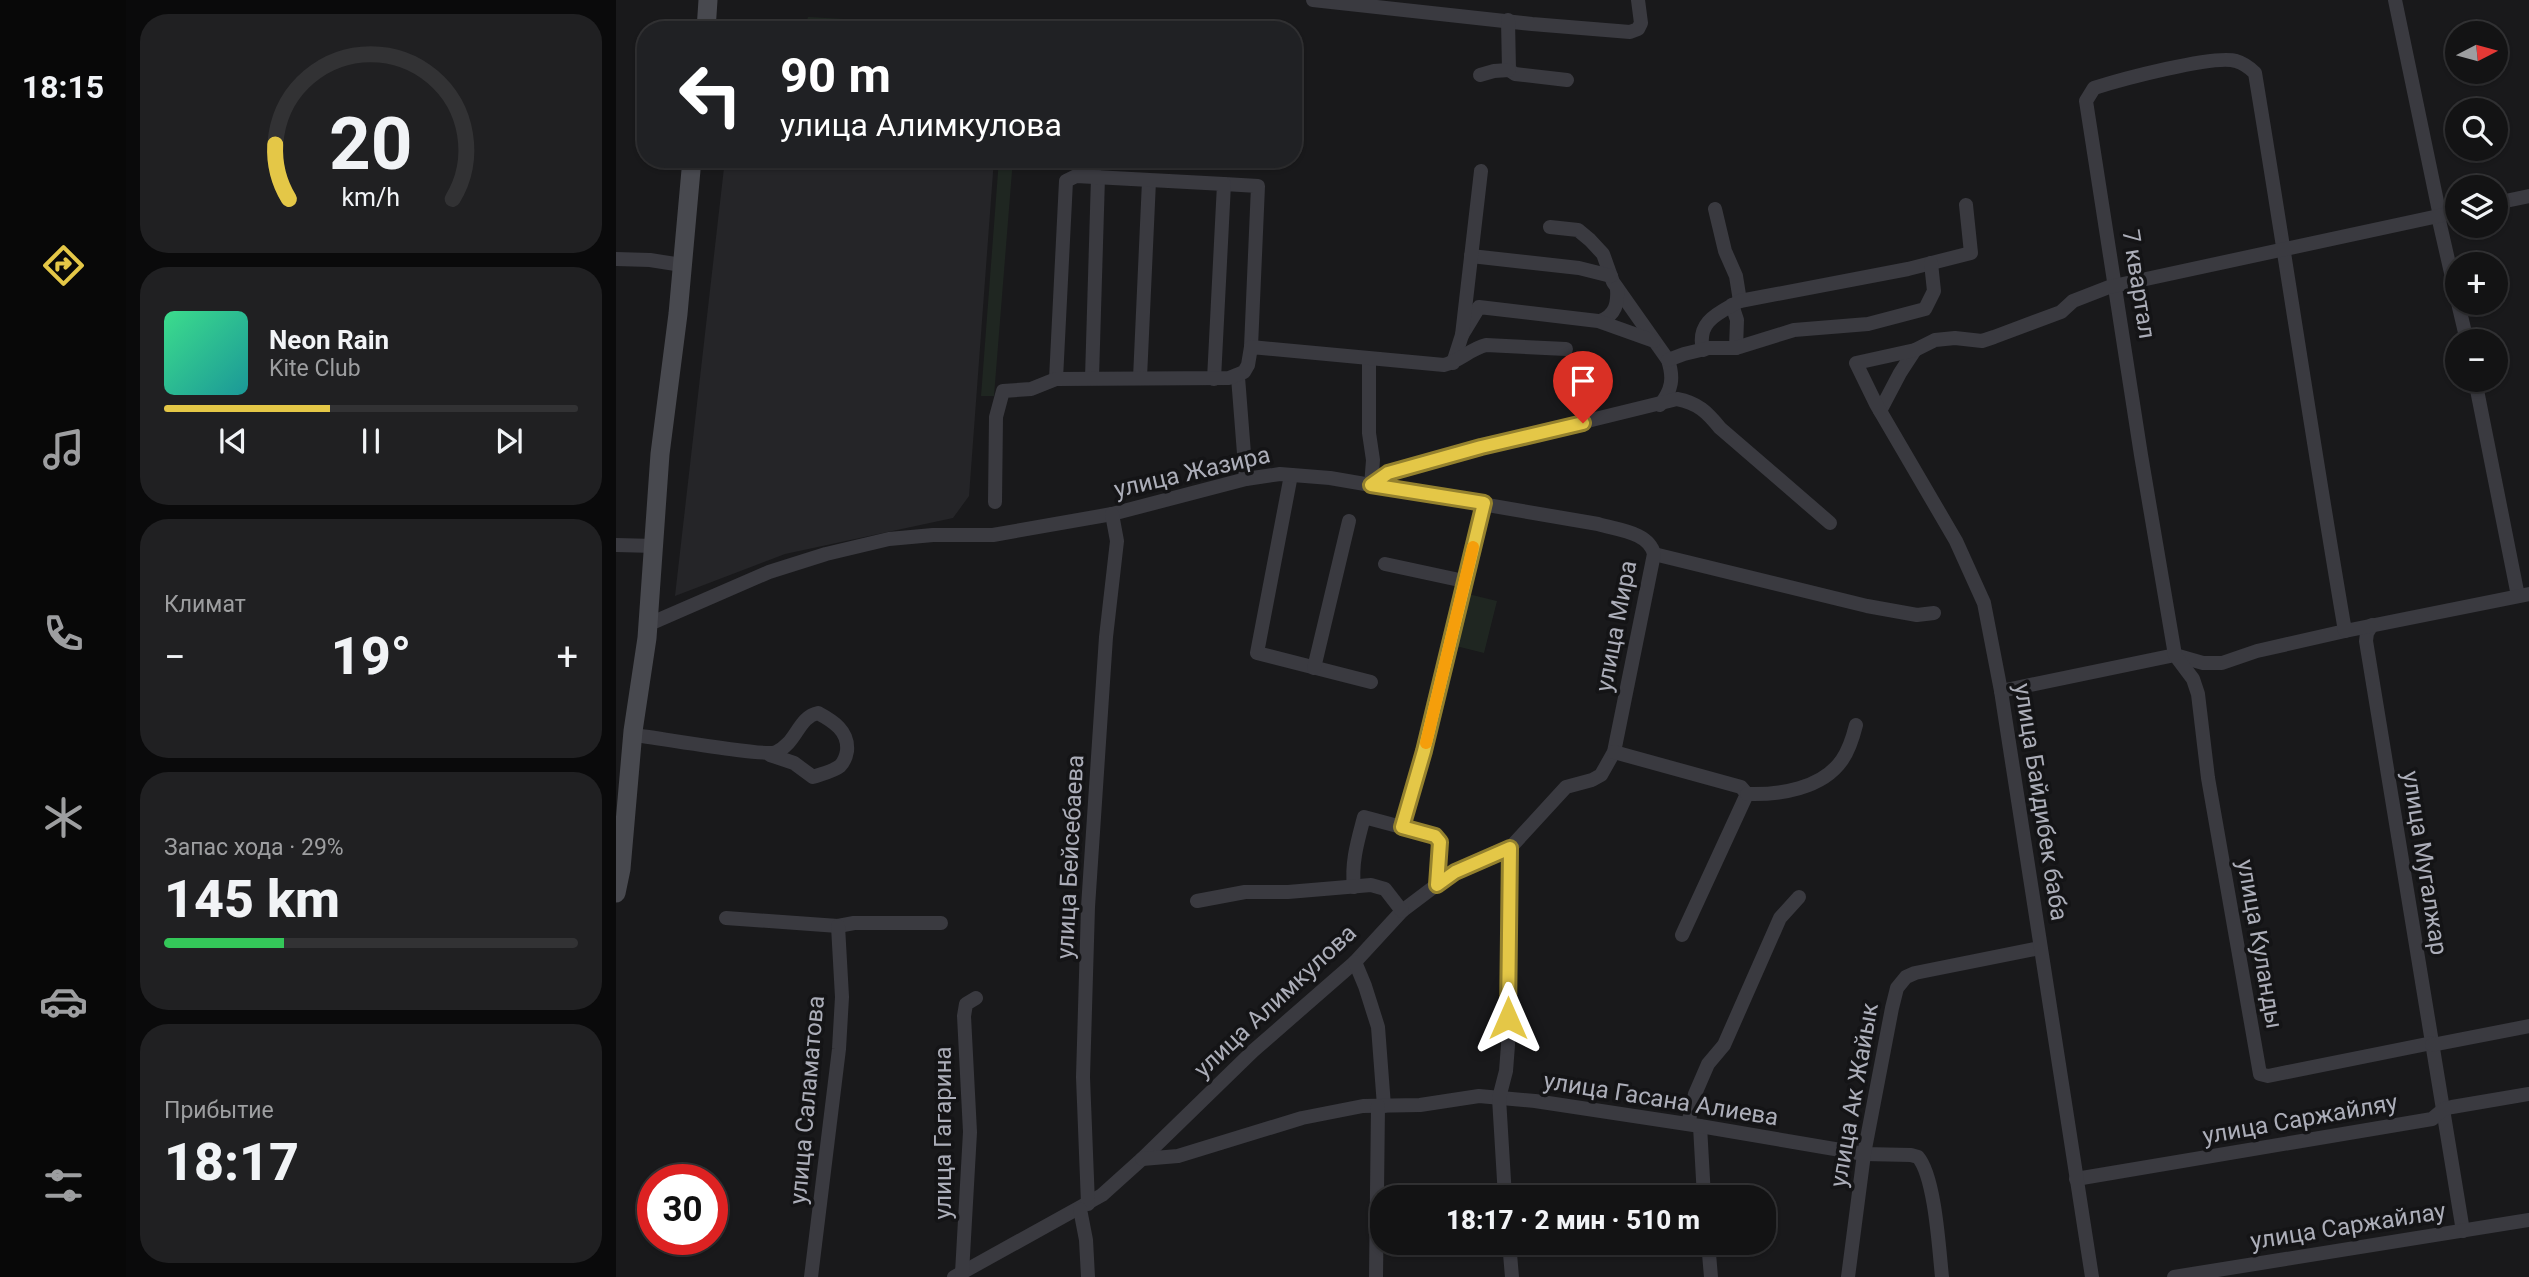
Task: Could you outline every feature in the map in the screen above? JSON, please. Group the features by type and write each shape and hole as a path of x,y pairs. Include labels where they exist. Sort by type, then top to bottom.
{"main road":[{"path":"707,21 708,0"},
{"path":"616,893 633,733 647,638 660,454 691,168"},
{"path":"616,773 633,733"}],"street":[{"path":"1313,0 1630,32 1638,29 1641,23 1638,0"},
{"path":"2395,0 2447,252"},
{"path":"1508,20 1509,70"},
{"name":"7 квартал","path":"2175,655 2086,102 2094,88 2122,79 2210,61 2235,60 2255,73 2284,249"},
{"path":"1480,75 1509,70 1515,74 1567,80"},
{"path":"1453,363 1462,335 1481,171"},
{"path":"995,502 996,417 1003,391 1031,388 1056,379 1214,379 1238,377 1244,372 1251,347 1258,186 1076,176 1066,181 1056,379"},
{"path":"1092,378 1098,177"},
{"path":"1140,378 1149,181"},
{"path":"1214,379 1224,184"},
{"path":"2508,200 2529,196"},
{"path":"1703,350 1700,338 1703,327 1716,314 1736,303 1971,253 1966,205"},
{"path":"1715,209 1725,251 1736,276 1736,348"},
{"path":"1880,411 1915,350 1935,340 1955,338 1982,341 2061,312 2074,301 2116,286 2445,215"},
{"path":"1550,227 1578,230 1603,254 1614,282 1668,360 1673,375 1668,395 1660,405"},
{"path":"2284,249 2344,631"},
{"path":"1471,256 1579,268 1614,282"},
{"path":"616,260 650,260 682,265"},
{"path":"1668,360 1703,350 1736,348 1794,330 1868,324 1925,309 1934,291 1931,263"},
{"path":"1600,321 1608,318 1615,310 1614,282"},
{"path":"1462,335 1479,307 1600,321 1654,341"},
{"path":"1251,347 1444,365 1453,363 1474,348 1486,345 1566,349"},
{"name":"улица Байдибек баба","path":"1915,350 1856,363 1880,411 1956,541 1984,603 2001,691 2092,1277"},
{"path":"1369,359 1369,433 1373,460 1371,485"},
{"path":"1238,377 1246,479"},
{"path":"2001,691 2175,655 2203,663 2222,663 2256,651 2344,631 2524,595 2478,392"},
{"path":"1371,485 1388,473 1468,450 1677,399 1692,402 1706,410 1720,428 1830,523"},
{"name":"улица Жазира","path":"647,625 769,572 826,554 889,539 933,535 993,535 1112,514 1246,479 1280,474 1371,485"},
{"path":"1291,475 1257,653 1371,682"},
{"name":"улица Мира","path":"1371,485 1598,524 1641,537 1653,547 1654,554 1614,752"},
{"path":"1402,827 1427,739 1484,503"},
{"name":"улица Бейсебаева","path":"1088,1277 1084,1207 1083,1077 1088,907 1106,637 1117,541 1112,514"},
{"path":"1314,668 1349,521"},
{"path":"616,545 655,546"},
{"path":"1654,554 1867,606 1917,615 1934,613"},
{"path":"1385,564 1464,581"},
{"name":"улица Мугалжар","path":"2372,625 2366,641 2463,1231"},
{"name":"улица Куланды","path":"2175,655 2193,679 2198,694 2208,778 2260,1074 2268,1076 2432,1044"},
{"path":"633,733 770,755 794,763 813,777 838,768 845,760 847,746 841,728 815,713 801,725 791,743 770,755"},
{"path":"1614,752 1741,788 1747,794 1781,792 1805,787 1827,775 1842,761 1856,725"},
{"name":"улица Алимкулова","path":"957,1276 1084,1207 1142,1159 1252,1051 1355,962 1402,911 1455,872 1510,848 1566,787 1601,775 1614,752"},
{"path":"1682,935 1747,794"},
{"path":"1354,887 1354,855 1364,817 1435,836 1440,842 1437,885"},
{"path":"1504,1185 1499,1098 1506,1071 1508,1045 1510,848"},
{"path":"1197,901 1245,892 1288,892 1371,885 1385,889 1402,911"},
{"path":"1702,1185 1694,1125 1695,1094 1708,1063 1724,1045 1780,918 1799,897"},
{"path":"726,918 838,926 854,923 941,923"},
{"name":"улица Саламатова","path":"811,1277 839,1049 842,997 838,926"},
{"name":"улица Ак Жайык","path":"1848,1277 1864,1154 1897,988 1906,977 1914,974 2040,948"},
{"path":"1355,962 1378,1027 1381,1106 1376,1277"},
{"name":"улица Гагарина","path":"957,1276 970,1132 964,1016 966,1004 976,998"},
{"path":"2432,1044 2529,1026"},
{"name":"улица Саржайляу","path":"2076,1179 2377,1130 2432,1119 2444,1109 2529,1094"},
{"name":"улица Гасана Алиева","path":"1142,1159 1178,1156 1303,1118 1363,1106 1420,1104 1479,1096 1694,1125 1864,1154 1918,1157 1924,1167 1931,1199 1942,1277"},
{"name":"улица Саржайлау","path":"2174,1277 2529,1220"},
{"path":"1510,1255 1512,1277"},
{"path":"1709,1255 1711,1277"}],"shaded area":[{"path":"808,17 880,21 807,21"},
{"path":"724,168 993,168 969,496 953,518 785,554 675,596"},
{"path":"998,168 1012,168 994,396 981,396"},
{"path":"1468,594 1497,601 1484,653 1456,646"}],"slow traffic":[{"path":"1426,743 1473,547"}],"route":[{"path":"1508,1018 1510,848 1455,872 1437,885 1440,842 1435,836 1402,827 1424,751 1484,503 1371,485 1388,473 1583,423"}]}
